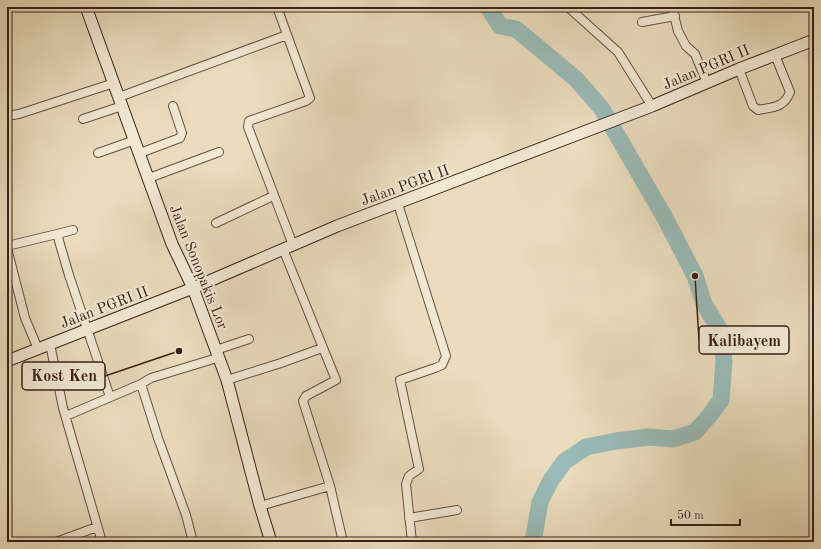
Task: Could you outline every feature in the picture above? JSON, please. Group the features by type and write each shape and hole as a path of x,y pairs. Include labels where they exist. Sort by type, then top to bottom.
{"street":[{"name":"Jalan Sonopakis Lor","path":"86,7 172,244 193,288 227,380 268,541"},
{"path":"277,7 310,98 306,101 249,122 248,124 322,348 336,380 306,396 303,401 330,486 343,542"},
{"path":"568,7 618,52 652,106"},
{"path":"672,7 678,31 686,46 695,54 707,83"},
{"path":"642,22 674,16"},
{"path":"83,119 120,101 287,35"},
{"name":"Jalan PGRI II","path":"7,361 193,288 337,226 652,106 739,69 814,40"},
{"path":"739,69 753,106 758,110 775,107 785,101 790,92 775,55"},
{"path":"7,116 19,114 114,83"},
{"path":"140,153 182,136 173,106"},
{"path":"98,153 135,140"},
{"path":"149,178 219,152"},
{"path":"216,223 273,196"},
{"path":"398,204 446,356 442,365 400,380 419,469 409,476 406,482 412,542"},
{"path":"38,349 25,318 7,247 73,230"},
{"path":"57,234 110,397"},
{"path":"66,416 141,384 151,378 217,354 249,340"},
{"path":"50,344 66,416 102,542"},
{"path":"227,380 322,348"},
{"path":"141,384 158,438 186,515 193,542"},
{"path":"260,506 330,486"},
{"path":"409,518 457,510"},
{"path":"56,542 97,527"},
{"path":"378,542 384,542"}],"waterway":[{"path":"488,7 500,26 516,29 576,79 602,109 665,218 695,276 704,304 721,332 724,362 721,400 695,432 673,439 649,437 616,441 586,447 564,462 551,480 540,502 533,542"}],"place":[{"name":"Kalibayem","path":"695,276"},
{"name":"Kost Ken","path":"179,351"}]}
